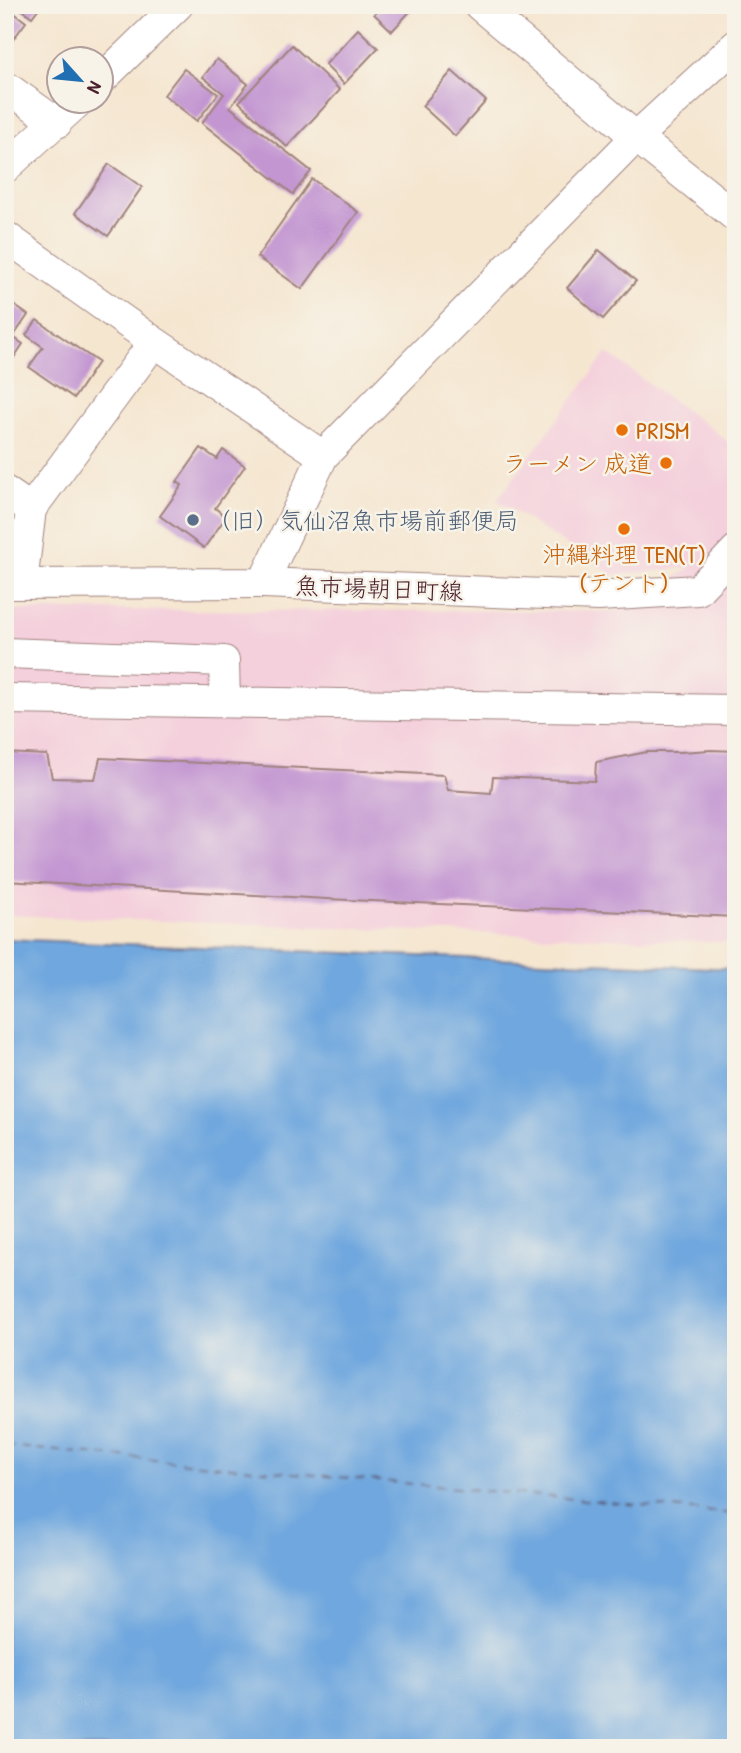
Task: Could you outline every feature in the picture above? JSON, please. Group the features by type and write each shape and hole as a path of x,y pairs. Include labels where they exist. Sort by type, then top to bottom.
{"street":[{"path":"116,65 177,5"},
{"path":"479,5 736,217"},
{"path":"263,583 323,456 636,137 736,45"},
{"path":"5,86 57,122"},
{"path":"5,168 63,116"},
{"path":"5,236 154,342 323,456"},
{"path":"13,584 31,509 154,342"},
{"path":"5,491 31,509"},
{"name":"魚市場朝日町線","path":"13,584 263,583 598,596 698,590 736,550"},
{"path":"19,653 224,661 225,702"},
{"path":"5,699 736,710"}],"shaded area":[{"path":"607,353 736,447 736,943 5,915 5,610 616,611 693,567 613,575 497,500"}],"water":[{"path":"5,939 736,969 736,1748 5,1748"}],"building":[{"path":"16,5 41,5 32,17"},
{"path":"382,5 416,5 392,31 374,14"},
{"path":"5,6 26,22 9,45 5,42"},
{"path":"358,29 378,48 344,84 325,65"},
{"path":"292,45 340,90 287,147 239,102"},
{"path":"217,59 248,84 230,107 311,171 293,194 202,123 224,94 203,77"},
{"path":"184,69 218,94 197,121 164,95"},
{"path":"452,71 486,101 455,136 422,106"},
{"path":"109,164 142,187 108,236 75,213"},
{"path":"312,179 358,212 302,289 257,257"},
{"path":"599,250 636,281 603,319 567,288"},
{"path":"5,299 28,315 13,337 23,344 13,359 5,354"},
{"path":"37,320 98,362 74,398 29,367 43,347 26,335"},
{"path":"201,448 217,459 223,450 245,466 215,508 226,517 204,548 160,516 182,485 177,482"},
{"path":"736,751 736,917 327,899 5,881 5,753 47,755 52,778 95,779 100,758 444,775 448,790 491,793 493,777 595,781 596,762 647,752"}],"ferry route":[{"path":"5,1446 736,1514"}],"place":[{"name":"PRISM","path":"622,430"},
{"name":"ラーメン 成道","path":"666,463"},
{"name":"（旧）気仙沼魚市場前郵便局","path":"193,520"},
{"name":"沖縄料理 TEN(T) (テント)","path":"624,529"}]}
